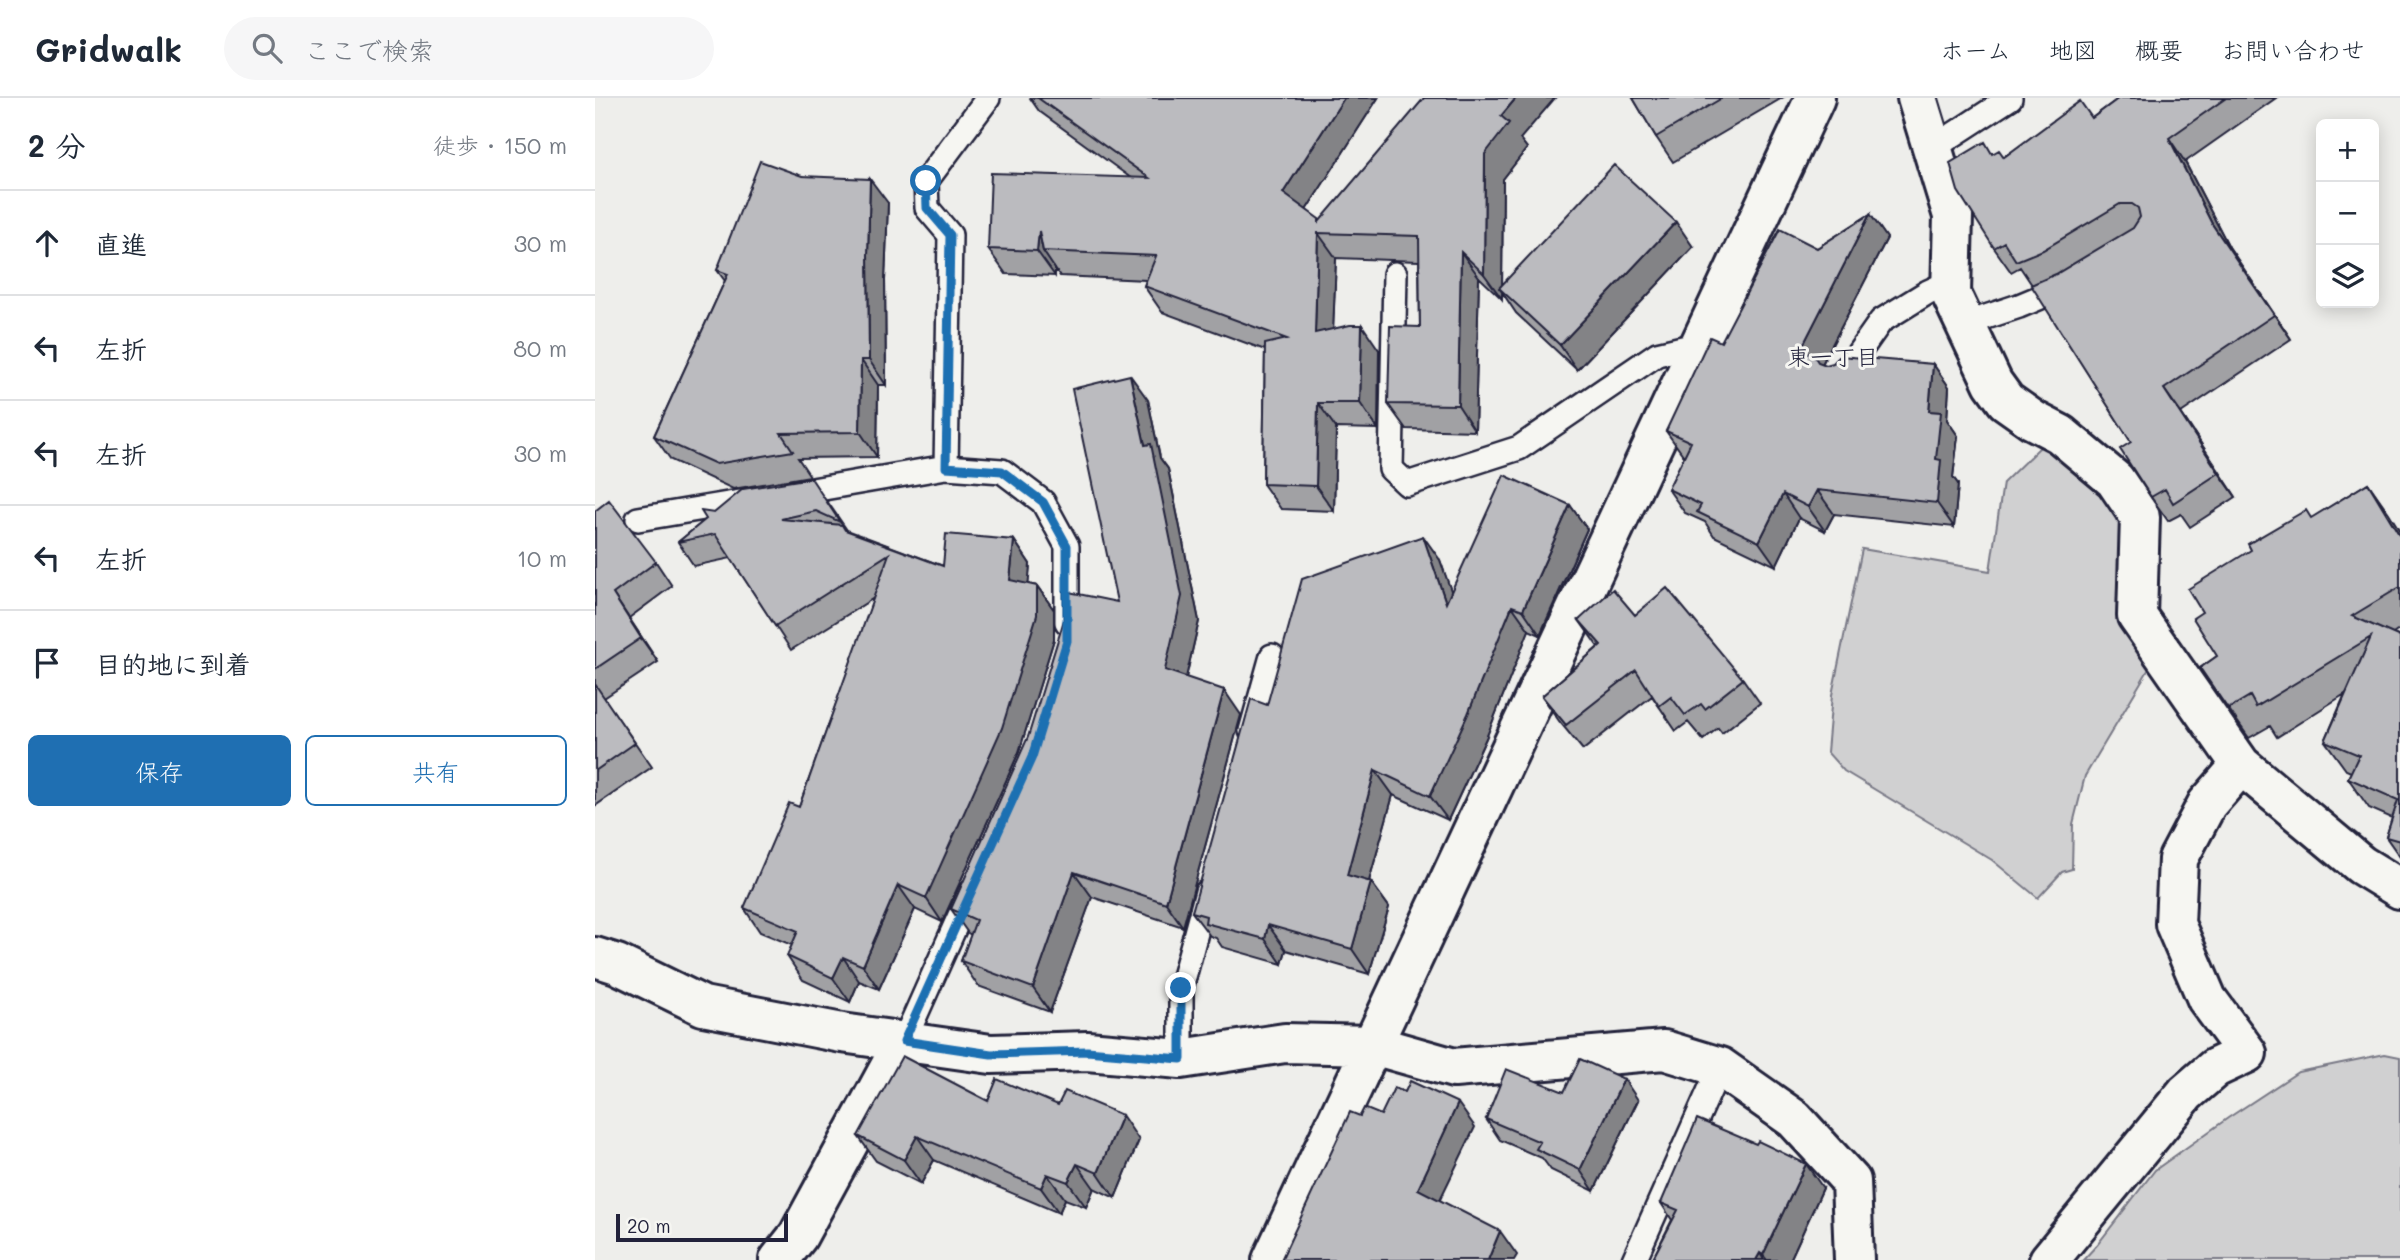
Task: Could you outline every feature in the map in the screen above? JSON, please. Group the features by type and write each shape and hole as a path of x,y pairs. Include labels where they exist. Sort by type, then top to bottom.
{"street":[{"path":"1272,1260 1815,98"},
{"path":"1917,98 1953,216 1951,294 1993,383 2006,401 2033,420 2060,434 2115,480 2140,517 2137,616 2241,765 2361,865 2400,889"},
{"path":"2049,1260 2186,1093 2215,1068 2247,1053 2207,999 2175,924 2178,859 2207,804 2241,765"},
{"path":"595,957 617,964 703,1006 842,1033 991,1054 1087,1051 1181,1059 1285,1043 1373,1045 1454,1068 1664,1050 1720,1067 1794,1119 1851,1181 1854,1260"},
{"path":"779,1260 798,1236 904,1041"}],"lane":[{"path":"946,467 950,235 927,208 926,181 988,98"},
{"path":"1933,148 2010,98"},
{"path":"1965,324 2019,306 2066,286 2088,273"},
{"path":"1395,274 1391,470 1407,484 1520,448 1657,354 1700,344"},
{"path":"1843,375 1881,321 1952,281"},
{"path":"638,519 946,467 1002,471 1043,502 1067,546 1067,641"},
{"path":"1246,749 1272,656"},
{"path":"904,1041 982,868"},
{"path":"1181,1059 1181,988 1213,868"},
{"path":"1635,1260 1720,1067"}],"shaded area":[{"path":"2043,444 2108,492 2121,517 2125,545 2117,594 2150,667 2085,776 2073,824 2072,869 2062,872 2038,898 1992,860 1844,771 1827,752 1832,695 1862,549 1990,571 2003,483"},
{"path":"2385,1054 2400,1057 2400,1260 2083,1260 2155,1170 2228,1118 2298,1072"}],"building":[{"path":"1038,98 1344,98 1283,193 1319,219 1319,222 1424,98 1516,98 1501,116 1509,123 1485,154 1484,274 1461,252 1458,405 1388,404 1390,326 1420,327 1419,236 1318,233 1315,333 1362,325 1360,403 1318,403 1316,486 1263,484 1265,344 1287,339 1144,286 1156,256 1043,251 1039,231 1037,251 988,249 991,173 1149,178"},
{"path":"1633,98 1722,98 1656,137"},
{"path":"2119,98 2226,98 2169,138 2212,224 2274,315 2164,389 2219,473 2173,503 2165,489 2151,497 2120,449 2131,442 2031,285 2056,274 2133,228 2140,217 2138,208 2132,204 2120,204 2043,250 2016,261 2004,242 1994,248 1958,191 1950,163 1985,142 1992,154 1999,150 2004,157 2080,101 2092,118"},
{"path":"760,161 802,176 870,179 869,360 861,360 860,432 781,433 793,451 716,464 654,436 728,274 717,270"},
{"path":"1614,165 1676,222 1560,345 1499,288"},
{"path":"1870,214 1799,353 1813,354 1818,362 1826,365 1833,363 1840,356 1933,364 1929,411 1941,412 1936,459 1941,460 1937,503 1817,490 1808,507 1783,494 1759,542 1697,512 1701,505 1668,489 1691,442 1666,431 1710,337 1721,342 1780,229 1817,248"},
{"path":"1130,375 1145,445 1151,444 1182,596 1165,670 1224,690 1166,903 1074,872 1033,988 961,961 976,920 951,909 1028,737 1064,620 1064,591 1117,602 1072,389"},
{"path":"1504,475 1570,505 1523,610 1512,606 1468,714 1430,796 1375,770 1347,875 1371,882 1352,949 1268,925 1265,939 1205,923 1206,916 1192,912 1251,699 1267,705 1302,579 1423,536 1446,603"},
{"path":"811,478 840,522 816,511 781,519 842,525 845,530 943,566 946,534 1014,540 1010,580 1037,586 1037,615 1002,728 926,898 898,885 863,966 843,957 833,978 787,956 798,931 744,908 789,803 799,807 889,554 775,626 715,534 678,542 706,519 701,511 714,513 743,489"},
{"path":"2368,483 2400,536 2400,587 2352,616 2400,637 2400,841 2386,837 2398,800 2348,778 2359,755 2325,741 2371,637 2256,707 2250,696 2228,709 2200,668 2217,656 2193,618 2202,612 2188,589 2251,550 2248,544 2306,510 2311,518"},
{"path":"609,500 656,562 613,594 641,638 595,669 595,511"},
{"path":"1667,588 1743,679 1705,709 1701,704 1685,715 1671,697 1659,706 1636,670 1566,725 1542,696 1601,645 1579,620 1613,589 1635,615"},
{"path":"595,684 635,743 595,771"},
{"path":"902,1056 988,1101 997,1079 1058,1105 1065,1091 1122,1115 1098,1173 1077,1164 1068,1182 1047,1174 1041,1188 917,1136 904,1160 858,1136"},
{"path":"1580,1059 1624,1079 1580,1170 1536,1149 1540,1142 1486,1119 1506,1069 1564,1092"},
{"path":"1410,1081 1458,1103 1418,1189 1500,1231 1488,1260 1281,1260 1350,1112 1360,1116 1364,1108 1381,1115 1394,1088 1405,1092"},
{"path":"1697,1119 1756,1144 1758,1141 1806,1164 1763,1255 1760,1253 1756,1260 1652,1260 1678,1210 1661,1203"}],"district":[{"name":"東一丁目","path":"1833,357"}],"route":[{"path":"926,181 927,208 950,235 946,467 1002,471 1043,502 1067,546 1067,641 1032,757 904,1041 991,1054 1087,1051 1181,1059 1181,988"}]}
